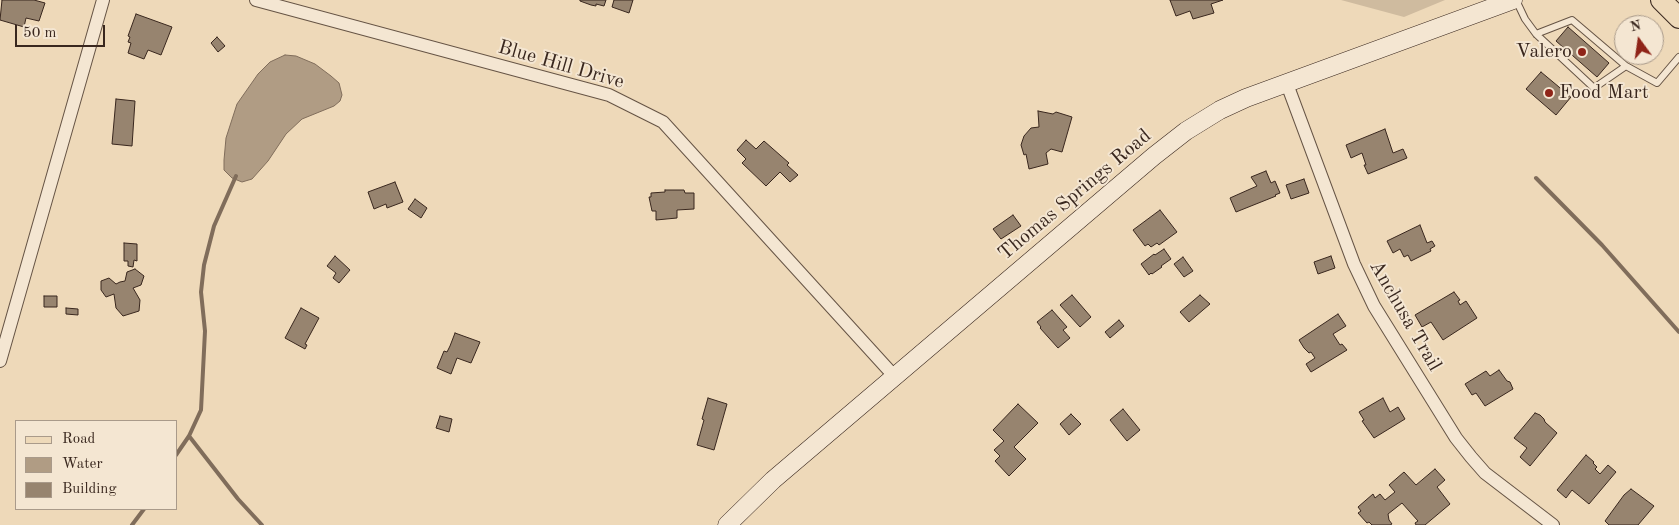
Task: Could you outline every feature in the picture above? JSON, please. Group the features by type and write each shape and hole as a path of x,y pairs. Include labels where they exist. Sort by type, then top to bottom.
{"main road":[{"path":"1662,0 1679,18"}],"street":[{"path":"0,362 102,0"},
{"name":"Blue Hill Drive","path":"256,0 609,95 664,122 895,377"},
{"name":"Thomas Springs Road","path":"727,525 774,480 1154,156 1186,131 1220,110 1246,98 1514,0"},
{"name":"Anchusa Trail","path":"1287,84 1354,264 1374,306 1456,438 1471,457 1485,473 1553,525"}],"lane":[{"path":"1514,0 1536,34 1594,88 1626,66"},
{"path":"1536,34 1572,20 1626,66 1657,83 1679,57"}],"shaded area":[{"path":"1341,0 1445,0 1404,17"}],"water":[{"path":"285,55 296,56 315,64 331,76 339,83 342,95 340,101 334,106 302,119 286,134 268,161 252,179 242,182 232,178 224,170 226,138 237,104 258,74 270,62"}],"building":[{"path":"2,0 34,0 45,3 39,21 26,18 24,27 0,20"},
{"path":"580,0 606,0 604,6 596,4 596,6"},
{"path":"614,0 633,0 629,13 612,7"},
{"path":"1170,0 1223,0 1211,4 1214,13 1193,19 1190,11 1176,16"},
{"path":"136,14 172,27 161,55 148,50 144,59 128,53 131,43 128,42 130,37 128,36"},
{"name":"Valero","path":"1568,27 1609,63 1597,77 1556,41"},
{"path":"217,37 225,46 218,52 211,43"},
{"name":"Food Mart","path":"1541,72 1571,97 1556,115 1526,89"},
{"path":"116,99 135,101 132,146 112,144"},
{"path":"1038,111 1053,114 1056,112 1072,117 1062,152 1051,149 1046,153 1048,164 1029,169 1026,154 1024,155 1021,145 1024,136 1031,128 1039,127"},
{"path":"1385,129 1393,153 1403,149 1407,158 1368,174 1362,153 1351,158 1346,145"},
{"path":"746,140 756,149 764,141 789,163 787,165 798,175 790,182 780,172 766,186 742,163 746,159 737,150"},
{"path":"1266,171 1271,183 1275,181 1280,193 1236,212 1230,198 1257,186 1251,177"},
{"path":"1304,179 1309,193 1291,199 1286,185"},
{"path":"395,182 403,202 387,208 386,204 374,209 368,192"},
{"path":"665,190 684,190 685,193 694,193 694,209 677,210 677,218 656,220 656,211 652,211 649,197 651,197 651,193 665,192"},
{"path":"415,199 427,208 421,218 408,209"},
{"path":"1160,210 1177,232 1159,245 1157,243 1151,247 1148,244 1145,246 1133,230"},
{"path":"1013,215 1021,226 1001,239 993,229"},
{"path":"1420,225 1427,243 1432,241 1435,246 1430,249 1431,251 1411,261 1408,255 1404,257 1400,249 1393,253 1387,241"},
{"path":"124,243 137,244 137,261 134,260 133,267 128,266 128,261 124,261"},
{"path":"1164,249 1171,259 1149,275 1141,264"},
{"path":"335,256 350,270 339,283 333,278 336,273 327,266"},
{"path":"1331,256 1335,268 1318,274 1314,262"},
{"path":"1183,257 1193,271 1184,277 1174,264"},
{"path":"135,269 144,276 141,285 133,288 140,300 139,311 123,316 116,308 114,294 106,297 101,290 101,281 109,278 116,284 125,281 127,272"},
{"path":"1454,292 1460,300 1458,301 1460,305 1466,301 1477,318 1443,340 1431,322 1422,327 1415,315"},
{"path":"1072,295 1091,317 1080,327 1060,305"},
{"path":"1200,295 1210,304 1189,322 1180,312"},
{"path":"44,296 57,296 57,307 44,307"},
{"path":"66,308 78,309 78,315 66,314"},
{"path":"301,308 319,318 305,344 307,345 305,349 285,338"},
{"path":"1052,310 1067,327 1063,330 1070,338 1058,348 1037,322"},
{"path":"1338,314 1346,326 1333,334 1340,345 1342,344 1347,350 1311,372 1306,364 1315,358 1311,352 1309,353 1304,348 1299,340"},
{"path":"1119,320 1124,326 1110,338 1105,332"},
{"path":"455,333 480,342 471,363 457,358 451,374 437,368 444,351 447,352"},
{"path":"1499,370 1507,381 1510,382 1513,389 1485,406 1476,393 1472,395 1465,384 1486,371 1490,376"},
{"path":"708,398 727,404 714,450 697,445"},
{"path":"1383,398 1390,412 1398,407 1405,419 1374,438 1362,421 1364,420 1359,412"},
{"path":"1018,404 1038,423 1014,447 1026,459 1009,476 995,461 1000,456 994,450 1004,441 993,430"},
{"path":"1123,409 1140,430 1127,441 1110,420"},
{"path":"1535,413 1540,415 1557,433 1530,466 1520,457 1527,448 1514,438"},
{"path":"1071,414 1081,424 1069,435 1060,424"},
{"path":"440,416 452,419 449,432 436,428"},
{"path":"1586,455 1594,462 1597,467 1595,469 1600,474 1608,465 1616,472 1589,504 1572,490 1566,498 1557,490"},
{"path":"1435,469 1445,480 1437,487 1450,504 1425,525 1416,525 1415,523 1418,521 1402,503 1388,514 1392,524 1390,525 1372,525 1369,522 1367,523 1358,513 1361,511 1358,507 1373,494 1375,498 1380,494 1385,500 1395,492 1389,485 1404,472 1416,485"},
{"path":"1631,489 1654,506 1638,525 1609,525 1605,521 1624,495"}],"waterway":[{"path":"178,452 189,436 201,410 205,331 201,292 204,265 214,226 236,176"},
{"path":"1536,178 1602,245 1679,332"},
{"path":"189,436 238,499 262,525"},
{"path":"132,525 143,510"}],"place":[{"name":"Valero","path":"1582,52"},
{"name":"Food Mart","path":"1549,93"}]}
